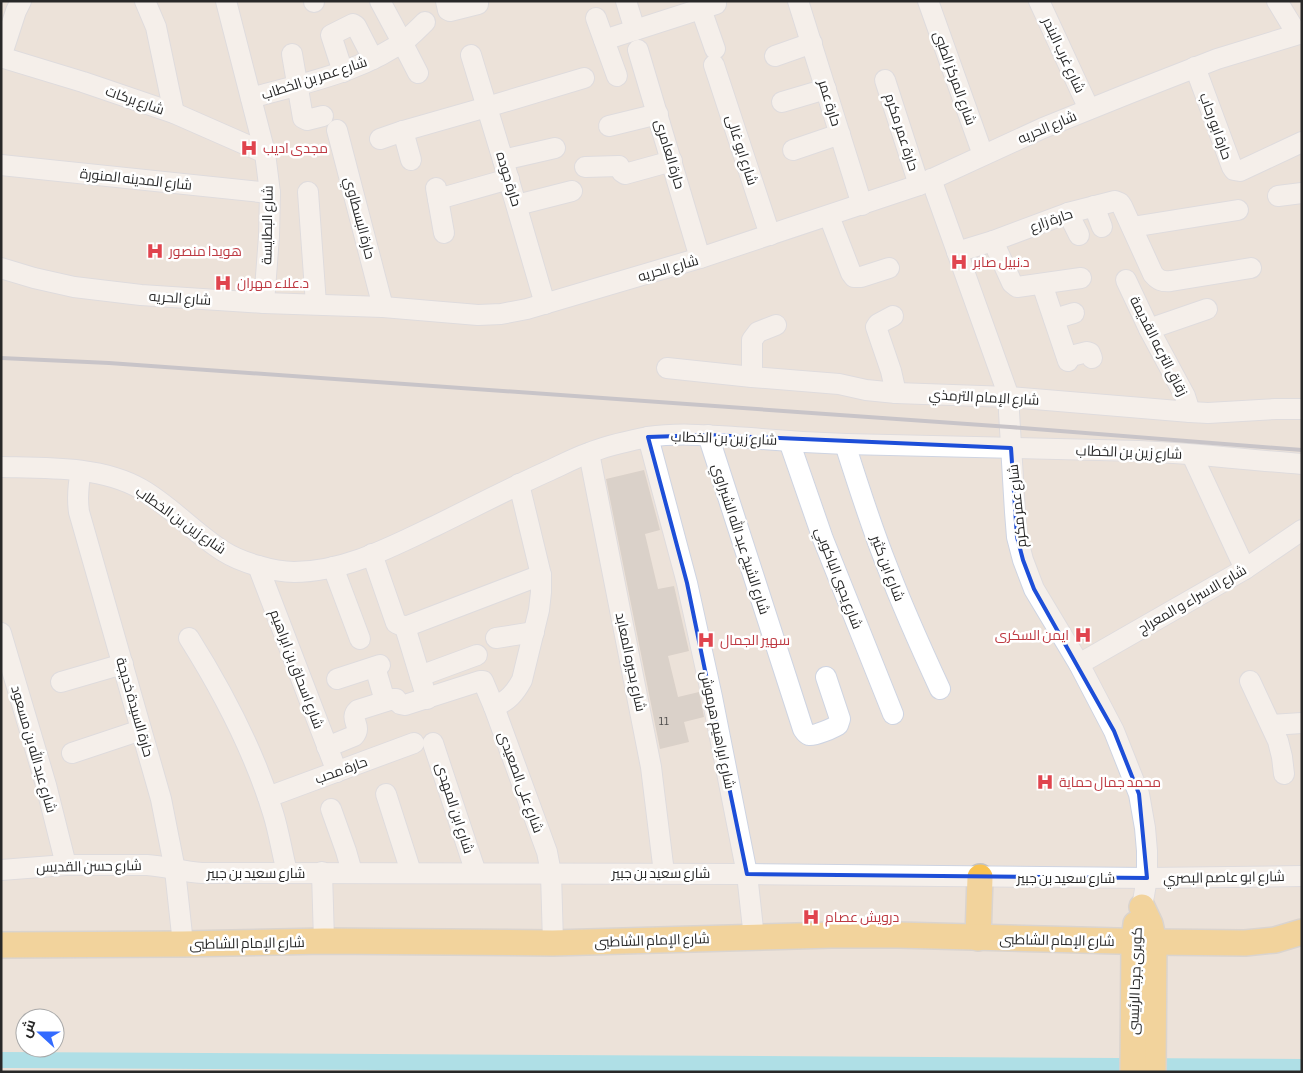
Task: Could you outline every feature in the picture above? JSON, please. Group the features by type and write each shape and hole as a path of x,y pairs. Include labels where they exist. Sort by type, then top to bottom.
{"main road":[{"path":"978,938 980,877"},
{"name":"كوبرى جرجا الرئيسى","path":"1133,1072 1143,987 1144,942 1136,924 1142,907"},
{"name":"شارع الإمام الشاطبى","path":"1,945 324,941 553,943 831,935 1245,943 1275,940 1302,932"},
{"name":"كوبرى جرجا الرئيسى","path":"1143,987 1153,1072"}],"street":[{"path":"1,57 20,1"},
{"path":"146,1 156,28 174,113"},
{"name":"شارع البطايسة","path":"226,1 264,153 270,193 264,303"},
{"path":"446,1 450,11 478,4"},
{"name":"حارة العامرى","path":"626,1 700,258"},
{"name":"حارة عمر","path":"798,1 862,205"},
{"name":"شارع المركز الطبى","path":"928,1 983,155"},
{"name":"شارع غرب البندر","path":"1039,1 1089,109"},
{"path":"1277,1 1299,33"},
{"path":"375,2 402,42 418,73"},
{"name":"شارع ابو غالى","path":"636,40 708,6 714,57 770,235"},
{"path":"596,18 618,76"},
{"name":"شارع عمر بن الخطاب","path":"251,98 352,69 402,42 425,22"},
{"path":"343,72 331,35 353,24 356,26 373,59"},
{"name":"شارع الحريه","path":"1,268 74,287 141,295 264,303 383,307 478,314 501,314 527,310 700,258 862,205 925,182 1043,128 1195,67 1299,33"},
{"path":"604,40 636,40"},
{"path":"775,56 812,44"},
{"path":"292,54 303,118 307,120 323,116"},
{"name":"حارة جوده","path":"471,55 545,304"},
{"name":"شارع بركات","path":"1,57 174,113 264,153"},
{"name":"حارة ابو رحاب","path":"1195,67 1234,170 1240,171 1302,142"},
{"path":"380,139 403,130 584,78"},
{"name":"حارة عمر مكرم","path":"885,80 925,182"},
{"path":"782,102 826,89"},
{"path":"609,126 658,114"},
{"name":"حارة البسطاوي","path":"337,130 383,307"},
{"path":"403,130 411,160"},
{"path":"793,150 840,134"},
{"path":"503,160 555,148"},
{"path":"585,166 619,166 625,174 672,161"},
{"name":"شارع المدينه المنورة","path":"1,165 270,193"},
{"path":"444,233 437,194 509,179"},
{"name":"شارع عمر مكرم","path":"925,182 957,252 1009,397 1017,537 1023,560 1034,589 1079,664 1114,731 1139,794 1147,851 1147,878 1142,907"},
{"path":"517,205 572,191"},
{"path":"308,192 316,304"},
{"path":"1278,196 1302,193"},
{"name":"حارة زارع","path":"957,252 993,241 1068,213 1117,201 1122,206 1157,279 1163,282 1251,268"},
{"path":"1094,206 1102,227"},
{"path":"1132,227 1238,210"},
{"path":"1068,213 1079,235"},
{"path":"829,216 851,273 854,276 861,277 889,268"},
{"path":"993,241 1014,285 1021,287 1080,278"},
{"name":"زقاق الترعه القديمة","path":"1126,280 1149,329 1185,396 1190,412"},
{"path":"1042,284 1068,359 1087,352 1090,353 1092,358"},
{"path":"1149,329 1206,309"},
{"path":"1054,319 1074,313"},
{"path":"893,316 876,327 889,364 896,393"},
{"path":"752,378 752,340 758,332 776,325"},
{"name":"شارع الإمام الترمذي","path":"667,368 752,378 840,384 896,393 1009,397 1190,412 1302,409"},
{"name":"شارع زين بن الخطاب","path":"81,471 112,476 140,489 224,552 258,566 291,572 323,570 355,561 409,539 520,484 589,453 648,437 676,434 845,444 1142,451 1302,464"},
{"name":"شارع الشيخ عبد الله الشبراوي","path":"708,435 803,729 810,735 838,725 840,719 826,677"},
{"name":"شارع ابراهيم هرموش","path":"648,437 687,583 712,697 747,874 754,938"},
{"name":"شارع يحيي الباكوبي","path":"789,441 823,539 892,714"},
{"name":"شارع ابن كثير","path":"845,444 887,567 940,689"},
{"name":"شارع بحيره المعابد","path":"589,453 652,767 664,873"},
{"path":"1192,455 1245,569"},
{"path":"1,467 81,471"},
{"name":"حارة السيدة خديجة","path":"81,471 78,485 80,512 161,799 176,870 183,944"},
{"path":"494,707 511,697 518,689 522,680 542,592 541,575 520,484"},
{"name":"شارع الاسراء و المعراج","path":"1079,664 1245,569 1302,530"},
{"path":"327,747 356,734 358,730 354,716 356,712 395,698 400,704 405,705 427,699 405,627 396,622 372,554"},
{"name":"شارع اسحاق بن ابراهيم","path":"258,566 336,772"},
{"path":"333,567 360,639"},
{"path":"405,627 541,575"},
{"path":"496,638 534,632"},
{"name":"شارع عبد الله بن مسعود","path":"1,633 46,785 66,865"},
{"path":"189,638 209,670 254,761 274,816 287,872"},
{"path":"420,676 477,655"},
{"path":"61,682 123,664"},
{"path":"338,679 378,666 385,701"},
{"name":"شارع على الصعيدى","path":"427,699 480,681 483,682 547,852 551,873 553,943"},
{"path":"1250,681 1278,741 1284,774"},
{"path":"1271,726 1302,723"},
{"path":"72,754 141,730"},
{"name":"حارة محب","path":"268,797 424,743"},
{"name":"شارع ابن المهدى","path":"424,743 476,873"},
{"path":"386,794 410,872"},
{"path":"331,809 352,872"},
{"name":"شارع حسن القديس","path":"1,870 66,865 147,865 176,870"},
{"name":"شارع سعيد بن جبير","path":"176,870 202,873 664,873 1147,878"},
{"path":"322,872 324,941"},
{"name":"شارع ابو عاصم البصري","path":"1147,878 1302,876"}],"highlighted area":[{"path":"708,435 1011,448 1017,537 1023,560 1034,589 1114,731 1139,794 1147,878 747,874 687,583 648,437"}],"building":[{"path":"644,470 660,530 645,534 658,589 674,586 689,651 668,656 678,697 699,692 704,717 684,722 689,742 660,749 606,479"}],"waterway":[{"path":"1,1060 1302,1067"}],"railway":[{"path":"1,358 109,363 1010,427 1302,450"}],"place":[{"name":"مجدى اديب","path":"249,148"},
{"name":"هويدا منصور","path":"155,251"},
{"name":"د.نبيل صابر","path":"959,262"},
{"name":"د.علاء مهران","path":"223,283"},
{"name":"ايمن السكرى","path":"1083,635"},
{"name":"سهير الجمال","path":"706,640"},
{"name":"محمد جمال حماية","path":"1045,782"},
{"name":"درويش عصام","path":"811,917"}]}
